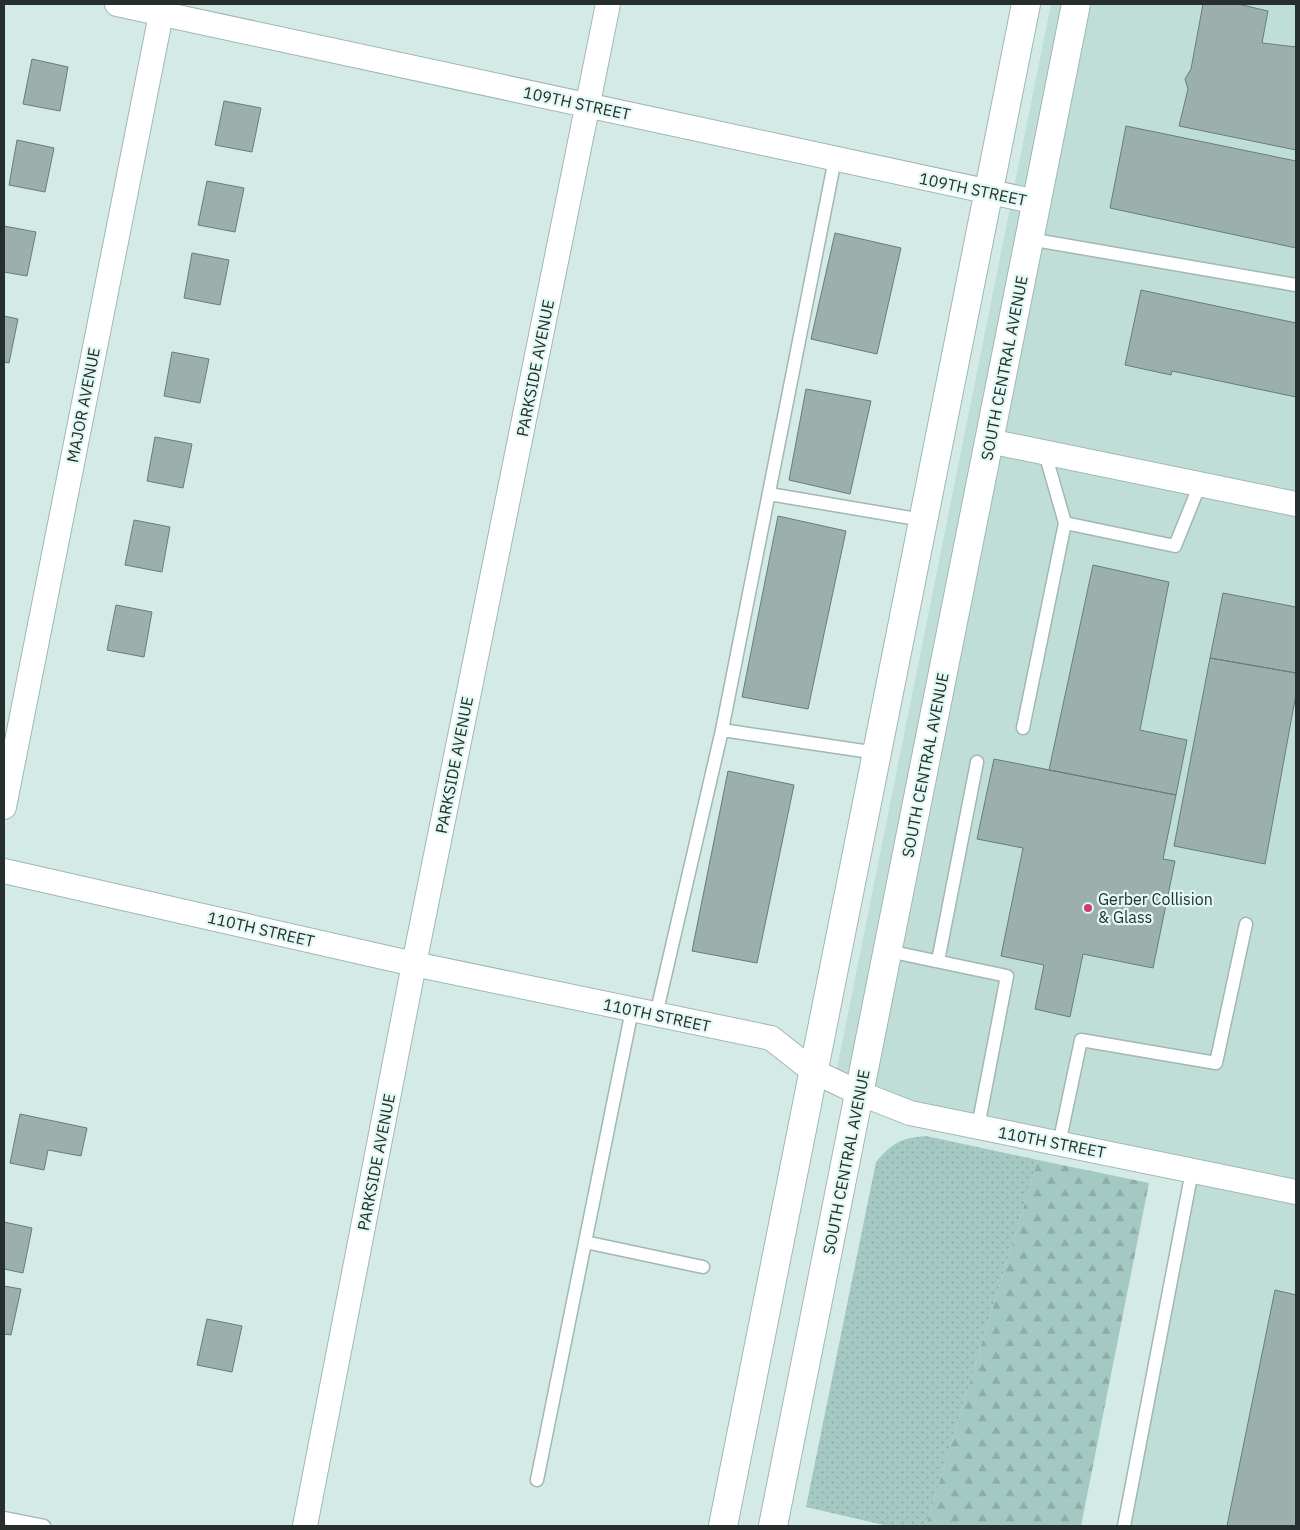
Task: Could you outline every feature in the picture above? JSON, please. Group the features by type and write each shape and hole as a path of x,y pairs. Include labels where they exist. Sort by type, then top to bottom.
{"street":[{"name":"109TH STREET","path":"117,4 162,8 588,105 1037,202"},
{"name":"PARKSIDE AVENUE","path":"305,1526 414,964 608,4"},
{"path":"723,1526 1026,4"},
{"name":"SOUTH CENTRAL AVENUE","path":"773,1526 1076,4"},
{"name":"MAJOR AVENUE","path":"4,807 162,8"},
{"path":"989,441 1296,504"},
{"name":"110TH STREET","path":"4,871 414,964 771,1038 813,1071 859,1093 910,1113 1192,1171 1296,1188"}],"lane":[{"path":"656,1014 722,730 835,159"},
{"path":"1029,239 1296,285"},
{"path":"1023,728 1065,523 1045,453"},
{"path":"1065,523 1176,546 1200,484"},
{"path":"769,494 923,520"},
{"path":"722,730 877,753"},
{"path":"938,961 976,762"},
{"path":"1059,1144 1081,1040 1216,1063 1246,924"},
{"path":"888,951 1007,976 978,1127"},
{"path":"537,1480 632,1010"},
{"path":"1124,1526 1192,1171"},
{"path":"585,1242 703,1267"},
{"path":"4,1518 44,1526"}],"shaded area":[{"path":"1051,4 1296,4 1296,1526 1124,1526 1192,1171 978,1127 835,1078"}],"green space":[{"path":"926,1136 1038,1160 926,1526 888,1526 806,1507 876,1162 887,1150 903,1140"},
{"path":"1038,1160 1149,1183 1081,1526 926,1526"}],"building":[{"path":"1203,4 1238,4 1268,11 1262,43 1296,47 1296,150 1179,126 1188,89 1185,79 1191,69"},
{"path":"32,59 68,67 60,111 23,104"},
{"path":"224,101 261,108 252,152 215,145"},
{"path":"1126,126 1296,161 1296,248 1110,208"},
{"path":"17,140 54,148 45,192 9,185"},
{"path":"207,181 244,188 235,232 198,225"},
{"path":"4,226 36,232 27,276 4,272"},
{"path":"835,233 901,248 877,354 811,339"},
{"path":"192,253 229,260 220,305 184,298"},
{"path":"1141,290 1296,323 1296,397 1172,371 1171,375 1125,365"},
{"path":"4,316 18,319 9,363 4,362"},
{"path":"172,352 209,359 200,403 164,396"},
{"path":"806,389 871,401 850,494 789,480"},
{"path":"155,437 192,444 183,488 147,481"},
{"path":"778,516 846,531 808,709 742,697"},
{"path":"134,520 170,527 162,572 125,565"},
{"path":"1093,565 1169,582 1140,730 1187,740 1176,795 1049,770"},
{"path":"1223,593 1296,607 1296,673 1210,658"},
{"path":"116,605 152,612 144,657 107,650"},
{"path":"1210,658 1296,673 1296,694 1265,864 1174,846"},
{"name":"Gerber Collision & Glass","path":"994,759 1176,795 1163,859 1175,861 1153,968 1083,954 1070,1017 1035,1009 1044,965 1001,956 1023,848 977,839"},
{"path":"728,771 794,785 757,963 692,951"},
{"path":"20,1114 87,1128 81,1156 48,1150 44,1170 10,1163"},
{"path":"4,1222 32,1228 23,1273 4,1269"},
{"path":"4,1286 21,1289 11,1335 4,1334"},
{"path":"1275,1290 1296,1295 1296,1526 1227,1526"},
{"path":"207,1319 242,1326 232,1372 197,1365"}],"place":[{"name":"Gerber Collision & Glass","path":"1088,908"}]}
